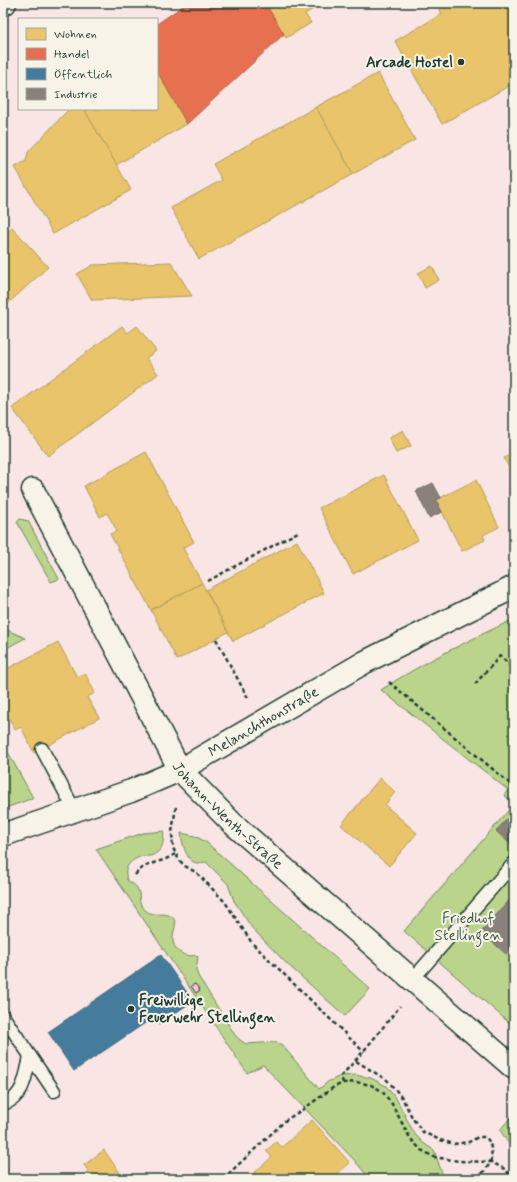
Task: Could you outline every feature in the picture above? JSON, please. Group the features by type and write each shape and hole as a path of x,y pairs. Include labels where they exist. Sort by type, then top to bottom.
{"street":[{"name":"Johann-Wenth-Straße","path":"33,490 180,770 232,823 416,981 514,1068"},
{"name":"Melanchthonstraße","path":"3,835 131,791 180,770 365,662 514,587"}],"lane":[{"path":"42,748 75,811"},
{"path":"416,981 514,863"},
{"path":"3,1016 54,1091"},
{"path":"3,1104 13,1099 20,1092 24,1084 30,1056"}],"path":[{"path":"208,581 298,532"},
{"path":"216,639 261,723"},
{"path":"475,684 500,656 513,667"},
{"path":"365,662 514,787"},
{"path":"172,832 172,848 179,860 185,866 197,873 226,902 252,943 364,1052"},
{"path":"135,875 145,866 161,861 175,854"},
{"path":"343,1083 341,1076 364,1052 416,981"},
{"path":"356,1060 387,1080 401,1096 413,1119 424,1132 440,1140 454,1144 469,1142 478,1137 486,1137 490,1141 492,1153 491,1162 477,1179"},
{"path":"224,1179 286,1120 334,1087 343,1083 356,1082 371,1085 382,1092 392,1104 410,1138 421,1150 434,1156 459,1161 491,1162 503,1168 514,1178"}],"green space":[{"path":"20,519 28,521 59,579 51,582 17,522"},
{"path":"514,619 514,804 504,795 508,790 381,690 429,661"},
{"path":"3,628 25,638 3,650"},
{"path":"3,743 33,798 3,809"},
{"name":"Friedhof Stellingen","path":"514,804 514,1027 404,931"},
{"path":"164,831 161,849 151,856 143,856 132,861 126,869 127,880 137,888 142,907 145,910 152,914 166,914 174,919 175,924 173,942 177,950 184,954 192,956 196,955 198,957 196,970 198,976 235,1035 246,1044 276,1042 282,1045 319,1089 329,1081 341,1076 355,1075 371,1078 386,1086 397,1100 414,1133 423,1143 434,1150 444,1179 370,1179 355,1161 263,1065 247,1073 96,849 143,833"},
{"path":"181,833 195,836 206,842 370,989 345,1016 286,963 252,928 234,901 228,884 206,862 197,863 190,859 185,851"},
{"path":"514,1113 514,1152 500,1130"}],"building: Wohnen":[{"path":"265,3 323,3 305,14 311,23 286,38"},
{"name":"Arcade Hostel","path":"436,3 514,3 514,83 442,124 395,41 442,14"},
{"path":"158,73 187,124 116,165 85,110 158,110"},
{"path":"378,73 415,140 353,174 316,107"},
{"path":"316,107 353,174 199,259 171,208 222,180 213,164"},
{"path":"68,110 85,110 131,190 53,234 15,167 26,161 28,152"},
{"path":"12,227 48,267 3,308 3,235"},
{"path":"171,262 192,296 92,300 77,274 93,265"},
{"path":"432,266 439,280 425,288 418,273"},
{"path":"122,326 128,333 137,326 156,351 146,358 158,374 48,456 12,408"},
{"path":"403,430 411,446 396,453 389,438"},
{"path":"146,452 194,542 183,548 202,583 151,610 110,534 117,531 107,513 100,517 84,486"},
{"path":"514,453 514,478 504,458"},
{"path":"384,475 418,540 353,574 319,508"},
{"path":"476,480 499,527 483,535 485,540 462,551 436,500"},
{"path":"297,541 324,593 233,641 206,590"},
{"path":"202,583 228,632 177,660 151,610"},
{"path":"58,642 77,677 85,673 95,693 87,697 99,718 34,753 21,727 15,730 3,706 3,704 7,701 3,693 3,671"},
{"path":"380,778 395,792 385,805 417,833 389,866 341,825"},
{"path":"3,1050 8,1058 3,1062"},
{"path":"312,1120 350,1163 334,1177 336,1179 260,1179 254,1173 272,1157 266,1151 276,1142 282,1147"},
{"path":"104,1150 120,1173 113,1179 94,1179 84,1165"},
{"path":"254,1173 260,1179 247,1179"}],"building: Handel":[{"path":"187,3 265,3 284,34 187,124 158,73 158,23"}],"building: Öffentlich":[{"name":"Freiwillige Feuerwehr Stellingen","path":"161,955 193,1001 159,1024 154,1017 74,1071 48,1032"}],"building: Industrie":[{"path":"433,483 441,498 436,500 442,512 429,518 416,491"},
{"path":"514,811 514,837 509,843 496,831"},
{"path":"514,895 514,944 506,954 481,932"}],"building: Sonstige":[{"path":"195,984 200,990 196,993 191,986"}],"place":[{"name":"Arcade Hostel","path":"461,62"},
{"name":"Freiwillige Feuerwehr Stellingen","path":"131,1009"}]}
